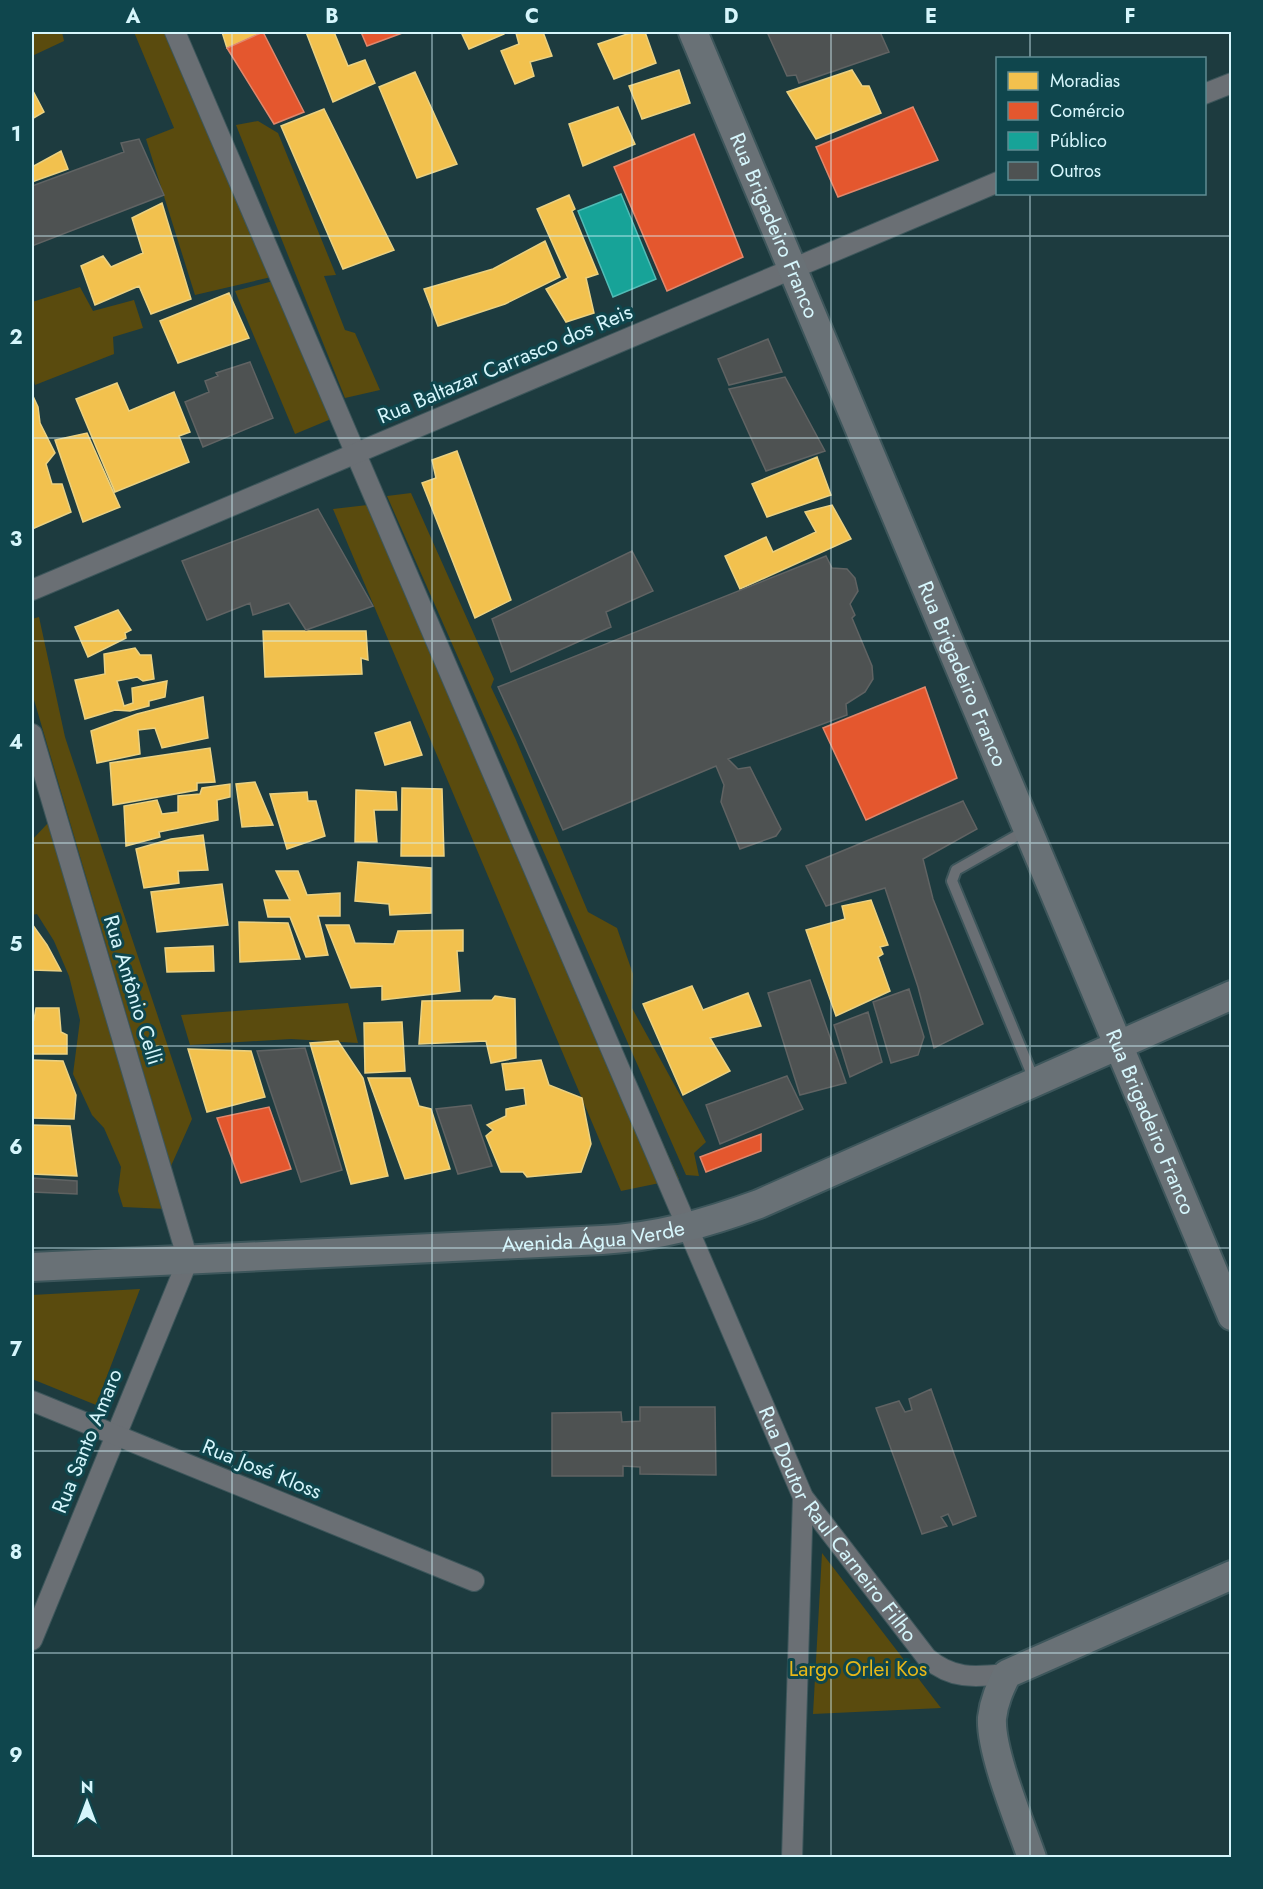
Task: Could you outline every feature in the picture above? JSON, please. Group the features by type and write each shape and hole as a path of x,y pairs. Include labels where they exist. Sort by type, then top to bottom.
{"main road":[{"name":"Rua Brigadeiro Franco","path":"693,32 1232,1316"},
{"name":"Avenida Água Verde","path":"32,1267 602,1240 659,1235 759,1204 1232,995"},
{"path":"1032,1857 995,1745 992,1719 995,1697 1007,1674 1232,1575"}],"street":[{"name":"Rua Doutor Raul Carneiro Filho","path":"175,32 802,1497 927,1658 941,1670 959,1675 1007,1674"},
{"path":"1206,93 1232,83"},
{"name":"Rua Baltazar Carrasco dos Reis","path":"32,590 996,183"},
{"name":"Rua Antônio Celli","path":"32,734 188,1260"},
{"name":"Rua Santo Amaro","path":"32,1640 188,1260"},
{"name":"Rua José Kloss","path":"32,1401 474,1581"},
{"path":"792,1857 802,1497"}],"lane":[{"path":"1027,830 956,870 952,881 1035,1082"}],"green space":[{"path":"32,32 62,32 64,41 32,56"},
{"path":"134,32 178,32 280,275 195,295 146,139 174,128"},
{"path":"258,121 278,133 336,275 324,276 345,330 355,333 380,390 345,398 236,125"},
{"path":"281,279 336,417 295,434 235,291"},
{"path":"80,287 93,311 134,300 143,328 113,337 114,354 35,385 32,372 32,302"},
{"path":"411,493 494,679 491,687 516,740 588,912 617,928 633,974 632,1008 706,1142 694,1153 699,1176 686,1175 387,496"},
{"path":"376,504 679,1179 621,1191 333,509"},
{"path":"39,617 65,737 192,1119 171,1166 32,693 32,619"},
{"path":"48,823 109,1011 167,1209 123,1207 118,1191 121,1167 104,1128 92,1115 73,1074 80,1020 69,976 54,941 37,914 32,915 32,840"},
{"path":"348,1003 358,1043 291,1039 190,1045 181,1015"},
{"path":"140,1289 96,1405 32,1379 32,1295"},
{"name":"Largo Orlei Kos","path":"822,1553 941,1708 813,1714"}],"building: Moradias":[{"path":"222,32 263,32 227,48"},
{"path":"306,32 334,32 348,66 365,60 375,83 333,102"},
{"path":"461,32 504,32 504,34 469,49"},
{"path":"543,32 552,56 530,62 534,76 515,84 501,51 519,44 516,33"},
{"path":"633,32 645,32 656,63 614,79 598,44"},
{"path":"679,70 690,103 642,119 629,86"},
{"path":"852,70 862,86 869,86 881,113 816,139 787,92"},
{"path":"415,72 457,164 417,178 379,87"},
{"path":"32,89 44,112 32,119"},
{"path":"618,107 635,144 583,166 569,124"},
{"path":"324,109 394,250 343,269 281,126"},
{"path":"61,151 68,169 32,182 32,167"},
{"path":"569,195 575,209 572,211 598,274 586,278 594,313 566,322 546,289 568,278 537,209"},
{"path":"162,203 191,299 151,314 139,286 95,305 81,266 103,256 111,267 143,253 132,218"},
{"path":"545,241 560,277 505,304 438,326 424,289 493,269"},
{"path":"229,293 249,338 178,363 160,321"},
{"path":"117,383 129,411 174,392 190,432 179,436 189,462 115,492 76,399"},
{"path":"32,394 38,407 40,423 55,453 46,464 52,484 62,484 71,512 32,529"},
{"path":"87,433 120,507 83,522 55,440"},
{"path":"457,451 511,600 475,618 422,483 436,478 432,460"},
{"path":"817,457 831,495 767,517 752,484"},
{"path":"832,505 851,539 740,589 725,556 766,537 773,552 816,532 805,512"},
{"path":"118,610 131,630 125,633 126,638 88,657 75,627"},
{"path":"263,631 366,631 368,660 361,658 362,674 265,677"},
{"path":"135,648 140,655 151,655 154,679 143,681 137,677 117,681 124,706 133,703 132,688 167,681 165,697 149,701 149,706 130,711 115,710 85,719 75,680 105,674 104,654"},
{"path":"203,697 208,738 162,748 155,728 138,730 140,754 97,763 91,731 137,714"},
{"path":"410,722 422,755 385,765 375,733"},
{"path":"210,748 215,782 197,783 197,790 113,805 110,763"},
{"path":"255,782 273,825 242,827 236,784"},
{"path":"230,784 230,797 217,800 218,820 159,832 160,837 126,846 124,806 157,800 162,814 178,812 178,796 200,794 202,788"},
{"path":"402,788 442,789 444,856 401,856"},
{"path":"356,790 396,792 397,810 374,810 377,842 355,842"},
{"path":"307,792 308,801 316,801 325,836 287,849 270,794"},
{"path":"203,835 208,870 178,871 179,883 144,888 136,849 171,839"},
{"path":"358,862 431,868 431,913 390,915 389,904 355,901"},
{"path":"276,871 298,871 307,895 340,893 340,916 318,916 328,955 306,957 290,917 268,917 264,900 290,900"},
{"path":"222,884 228,925 157,932 151,892"},
{"path":"871,900 888,945 880,947 883,954 878,957 890,991 836,1016 806,930 845,919 842,906"},
{"path":"239,922 288,923 300,959 240,962"},
{"path":"32,924 47,945 61,971 32,970"},
{"path":"326,925 349,925 355,943 394,944 398,931 463,930 463,951 457,951 460,991 382,1000 382,986 351,988"},
{"path":"213,946 214,971 167,972 165,948"},
{"path":"692,986 703,1010 748,993 761,1026 710,1038 730,1071 683,1095 643,1004"},
{"path":"495,996 515,999 516,1058 491,1063 486,1041 419,1044 422,1001 492,1000"},
{"path":"36,1008 59,1008 61,1032 67,1035 67,1054 32,1054 32,1020 34,1020"},
{"path":"402,1022 405,1071 365,1073 364,1023"},
{"path":"338,1041 363,1078 388,1176 351,1184 310,1043"},
{"path":"188,1049 251,1051 265,1097 207,1112"},
{"path":"32,1060 63,1061 76,1095 74,1119 32,1118"},
{"path":"541,1060 549,1085 582,1098 591,1144 581,1172 527,1177 523,1172 501,1172 486,1136 493,1130 487,1125 506,1116 506,1109 526,1105 524,1088 506,1090 502,1064"},
{"path":"368,1078 410,1078 419,1106 431,1109 450,1169 405,1179"},
{"path":"32,1125 70,1126 77,1176 32,1174"}],"building: Comércio":[{"path":"263,32 304,112 274,124 227,48"},
{"path":"361,32 405,32 367,46"},
{"path":"913,107 938,160 838,197 816,147"},
{"path":"694,134 743,257 667,291 614,167"},
{"path":"925,687 957,778 866,820 823,728"},
{"path":"269,1107 291,1169 241,1183 217,1118"},
{"path":"761,1134 761,1151 706,1172 700,1157"}],"building: Público":[{"path":"621,194 656,279 613,297 578,211"}],"building: Outros":[{"path":"775,32 880,32 889,52 799,83 796,75 787,76 768,34"},
{"path":"139,139 164,195 32,246 32,186 124,152 121,143"},
{"path":"768,339 782,372 729,385 718,359"},
{"path":"250,362 273,418 203,447 185,402 209,392 205,381 218,376 216,373"},
{"path":"785,377 825,451 766,471 729,389"},
{"path":"318,509 373,606 306,630 289,603 253,615 250,603 207,620 182,561"},
{"path":"632,551 653,591 606,612 611,627 511,672 492,619"},
{"path":"826,556 832,568 847,569 855,578 858,591 850,604 855,615 852,618 872,666 873,679 865,692 846,704 847,715 728,759 738,769 750,767 781,829 776,836 740,849 721,802 724,785 716,766 563,830 498,687"},
{"path":"963,801 977,829 923,859 933,899 983,1024 934,1048 918,987 885,888 826,906 806,866"},
{"path":"810,980 846,1083 800,1095 768,993"},
{"path":"909,989 924,1037 918,1055 891,1063 873,1002"},
{"path":"868,1012 882,1062 850,1077 834,1025"},
{"path":"305,1048 342,1170 301,1182 257,1051"},
{"path":"787,1076 803,1109 720,1144 706,1105"},
{"path":"471,1105 492,1166 458,1174 436,1109"},
{"path":"32,1178 77,1181 77,1194 32,1192"},
{"path":"931,1389 976,1516 953,1525 948,1514 941,1517 947,1526 922,1534 876,1408 899,1401 905,1412 912,1410 909,1399"},
{"path":"640,1407 715,1407 716,1475 640,1474 640,1467 623,1466 623,1476 552,1476 552,1413 621,1412 622,1422 640,1421"}]}
